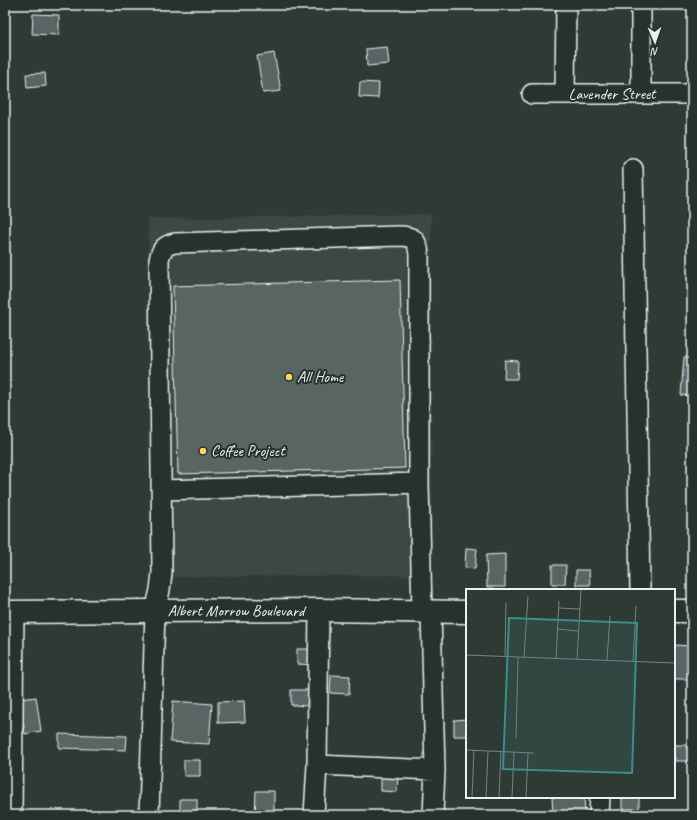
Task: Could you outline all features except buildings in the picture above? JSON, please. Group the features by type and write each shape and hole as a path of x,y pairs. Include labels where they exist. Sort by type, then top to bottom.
{"highway":[{"name":"Albert Morrow Boulevard","path":"10,612 319,610 466,612"},
{"path":"675,611 692,611"}],"street":[{"path":"565,94 566,5"},
{"path":"641,5 641,94"},
{"name":"Lavender Street","path":"532,94 692,94"},
{"path":"633,169 640,589"},
{"path":"149,815 155,611 162,573 160,254 169,244 176,243 406,236 412,238 416,242 419,254 419,483 435,770 433,815"},
{"path":"161,490 419,483"},
{"path":"314,815 317,765 319,610"},
{"path":"10,612 12,815"},
{"path":"317,765 435,770"},
{"path":"599,815 600,798"}],"shaded area":[{"path":"431,214 432,575 153,577 148,219"}],"place":[{"name":"All Home","path":"289,377"},
{"name":"Coffee Project","path":"203,451"}]}
